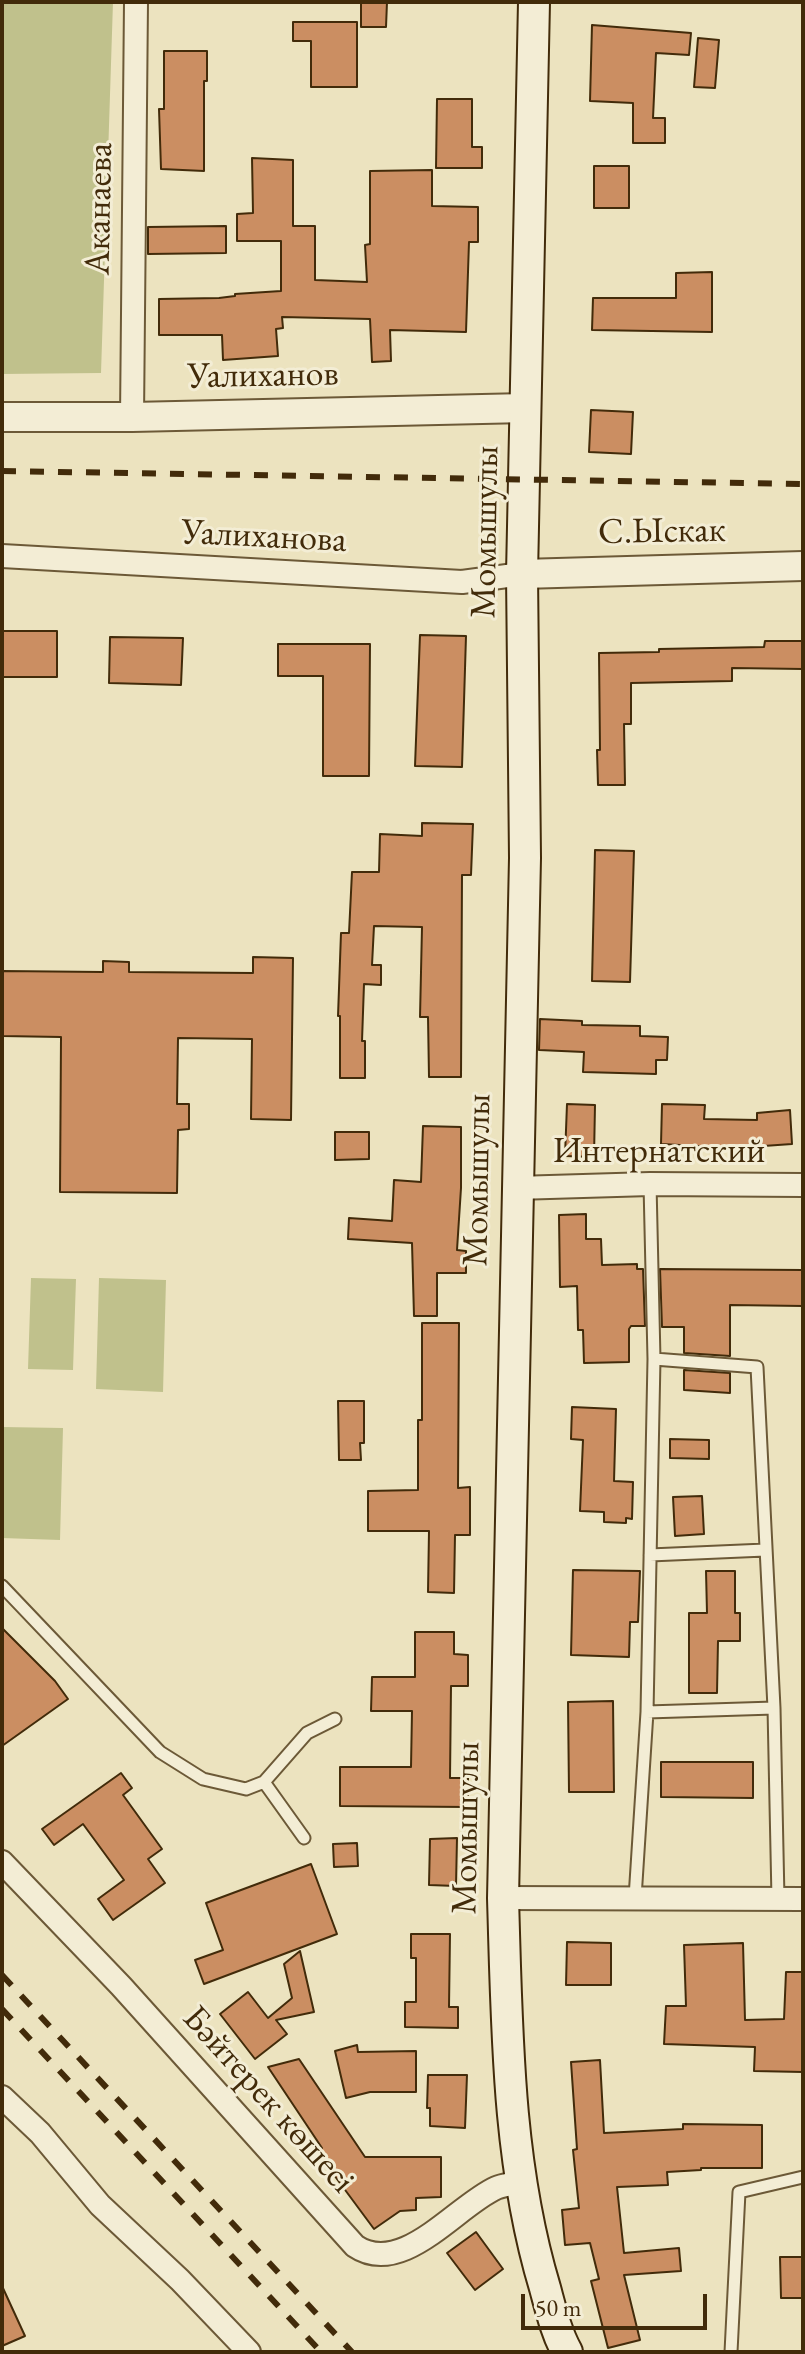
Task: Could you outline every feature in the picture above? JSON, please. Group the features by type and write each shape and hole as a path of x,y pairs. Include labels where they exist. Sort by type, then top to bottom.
{"main road":[{"name":"Момышулы","path":"534,2 522,574 525,858 503,1898 508,2037 520,2182 537,2261 559,2338 567,2352"}],"street":[{"name":"Аканаева","path":"132,417 136,2"},
{"name":"Уалиханов","path":"2,417 526,408"},
{"name":"Уалиханова","path":"2,556 462,582 522,574"},
{"name":"С.Ыскак","path":"522,574 803,566"},
{"name":"Интернатский","path":"516,1188 650,1184 803,1185"},
{"name":"Бәйтерек көшесі","path":"2,1862 121,1986 365,2254 377,2256 393,2253 425,2239 496,2188 520,2182"},
{"path":"503,1898 803,1899"},
{"path":"2,2097 40,2133 100,2205 180,2280 249,2352"}],"lane":[{"path":"635,1898 647,1712 654,1359 650,1184"},
{"path":"654,1359 757,1367 774,1708 778,1899"},
{"path":"650,1555 765,1550"},
{"path":"2,1586 160,1752 203,1779 246,1789 264,1782 307,1733 335,1719"},
{"path":"647,1712 774,1708"},
{"path":"264,1782 304,1838"},
{"path":"731,2352 739,2192 803,2177"}],"green space":[{"path":"2,2 113,2 101,373 2,374"},
{"path":"31,1278 76,1279 73,1370 28,1369"},
{"path":"99,1278 166,1280 163,1392 96,1389"},
{"path":"2,1427 63,1428 60,1540 2,1538"}],"building":[{"path":"361,2 387,2 386,27 361,27"},
{"path":"293,22 357,22 357,87 311,87 311,41 293,41"},
{"path":"592,25 691,33 689,55 656,53 653,118 665,118 665,143 633,143 633,103 590,101"},
{"path":"698,38 719,40 715,88 694,87"},
{"path":"164,51 207,51 204,171 161,169 159,109 164,109"},
{"path":"437,99 472,99 472,147 482,147 482,168 436,168"},
{"path":"252,158 293,160 293,226 315,226 315,280 367,282 365,245 370,244 370,171 432,170 432,206 478,207 478,242 469,242 466,332 390,330 391,361 372,362 370,319 282,317 283,328 276,329 278,356 223,360 222,335 159,335 159,299 219,298 281,291 281,241 237,241 237,214 253,213"},
{"path":"594,166 629,166 629,208 594,208"},
{"path":"226,226 226,253 148,254 148,227"},
{"path":"712,272 712,332 592,330 593,298 676,298 676,273"},
{"path":"591,410 633,412 631,454 589,452"},
{"path":"2,631 57,631 57,677 2,677"},
{"path":"420,635 466,636 462,767 415,766"},
{"path":"110,637 183,638 181,685 109,683"},
{"path":"765,641 803,641 803,669 732,668 732,681 631,683 631,724 624,724 625,785 598,785 599,653 764,647"},
{"path":"278,644 370,644 369,776 323,776 323,676 278,676"},
{"path":"422,823 473,824 471,875 462,875 461,1077 429,1077 428,1017 420,1017 422,927 374,926 372,965 381,965 381,985 364,984 362,1041 365,1041 365,1078 340,1078 338,1016 341,933 349,933 352,872 379,872 380,834 422,836"},
{"path":"595,850 634,851 630,982 592,981"},
{"path":"253,957 293,958 291,1120 251,1119 252,1039 178,1038 177,1104 189,1104 189,1129 178,1130 177,1193 60,1192 61,1037 2,1036 2,971 103,972 103,961 129,962 129,972 253,973"},
{"path":"540,1019 582,1021 582,1025 640,1026 640,1036 668,1037 667,1060 656,1060 656,1074 583,1072 584,1052 539,1050"},
{"path":"567,1104 595,1105 594,1157 565,1156"},
{"path":"662,1104 705,1105 704,1119 757,1120 757,1113 790,1110 792,1144 735,1148 661,1144"},
{"path":"423,1126 461,1127 457,1250 466,1251 466,1273 437,1273 437,1316 414,1316 412,1243 348,1239 349,1218 392,1221 394,1180 421,1182"},
{"path":"335,1132 369,1132 369,1159 335,1160"},
{"path":"586,1214 586,1239 601,1239 602,1265 637,1264 637,1269 643,1269 645,1326 631,1326 629,1329 629,1362 584,1363 583,1330 578,1330 577,1286 560,1287 559,1215"},
{"path":"660,1269 803,1270 803,1306 730,1305 730,1356 684,1353 684,1327 662,1327"},
{"path":"422,1323 459,1323 458,1488 470,1487 470,1535 455,1535 454,1593 428,1592 429,1531 368,1531 368,1491 418,1490"},
{"path":"684,1370 730,1373 730,1393 684,1390"},
{"path":"338,1401 364,1401 361,1460 339,1460"},
{"path":"572,1407 616,1409 614,1481 633,1482 632,1519 626,1518 626,1523 604,1522 604,1512 580,1511 583,1440 571,1439"},
{"path":"670,1439 709,1440 709,1459 670,1458"},
{"path":"702,1496 704,1534 675,1536 673,1497"},
{"path":"573,1570 640,1571 638,1622 630,1622 629,1657 571,1655"},
{"path":"706,1571 735,1571 735,1613 740,1613 740,1641 718,1641 717,1693 689,1693 689,1613 707,1613"},
{"path":"2,1628 55,1681 68,1699 2,1746"},
{"path":"415,1632 454,1632 454,1654 468,1655 468,1686 451,1686 450,1778 468,1778 468,1807 340,1806 340,1767 411,1767 412,1711 371,1711 372,1677 415,1677"},
{"path":"613,1701 614,1792 569,1792 568,1702"},
{"path":"661,1762 753,1762 753,1798 661,1797"},
{"path":"121,1773 132,1788 123,1795 162,1849 148,1859 165,1883 113,1920 98,1899 124,1880 83,1824 54,1845 42,1829"},
{"path":"457,1838 456,1886 429,1885 430,1839"},
{"path":"357,1843 358,1866 334,1867 333,1844"},
{"path":"311,1864 337,1934 204,1984 195,1960 223,1950 206,1903"},
{"path":"411,1934 450,1934 449,2007 458,2007 458,2028 405,2027 405,2002 416,2002 416,1958 411,1958"},
{"path":"567,1942 611,1943 611,1985 566,1985"},
{"path":"743,1943 745,2020 784,2019 786,1972 803,1972 803,2072 754,2071 755,2047 664,2044 666,2006 686,2006 684,1945"},
{"path":"300,1951 314,2012 276,2020 287,2034 255,2059 220,2014 248,1992 268,2018 292,1998 284,1964"},
{"path":"357,2045 358,2052 416,2051 416,2092 370,2092 346,2098 335,2051"},
{"path":"299,2059 365,2157 441,2157 441,2197 416,2198 416,2210 400,2211 374,2229 317,2152 322,2148 268,2067"},
{"path":"600,2060 604,2133 683,2129 683,2124 762,2125 762,2168 701,2168 667,2172 668,2185 617,2187 624,2253 679,2248 681,2271 624,2275 640,2340 608,2348 591,2281 599,2279 590,2243 565,2245 562,2210 579,2208 573,2150 577,2149 571,2062"},
{"path":"428,2075 467,2075 465,2128 430,2126"},
{"path":"476,2232 503,2269 475,2290 447,2253"},
{"path":"780,2257 803,2257 803,2298 781,2298"},
{"path":"2,2286 25,2336 2,2346"}],"railway":[{"path":"2,471 803,484"},
{"path":"2,1975 352,2352"},
{"path":"2,2009 321,2352"}]}
